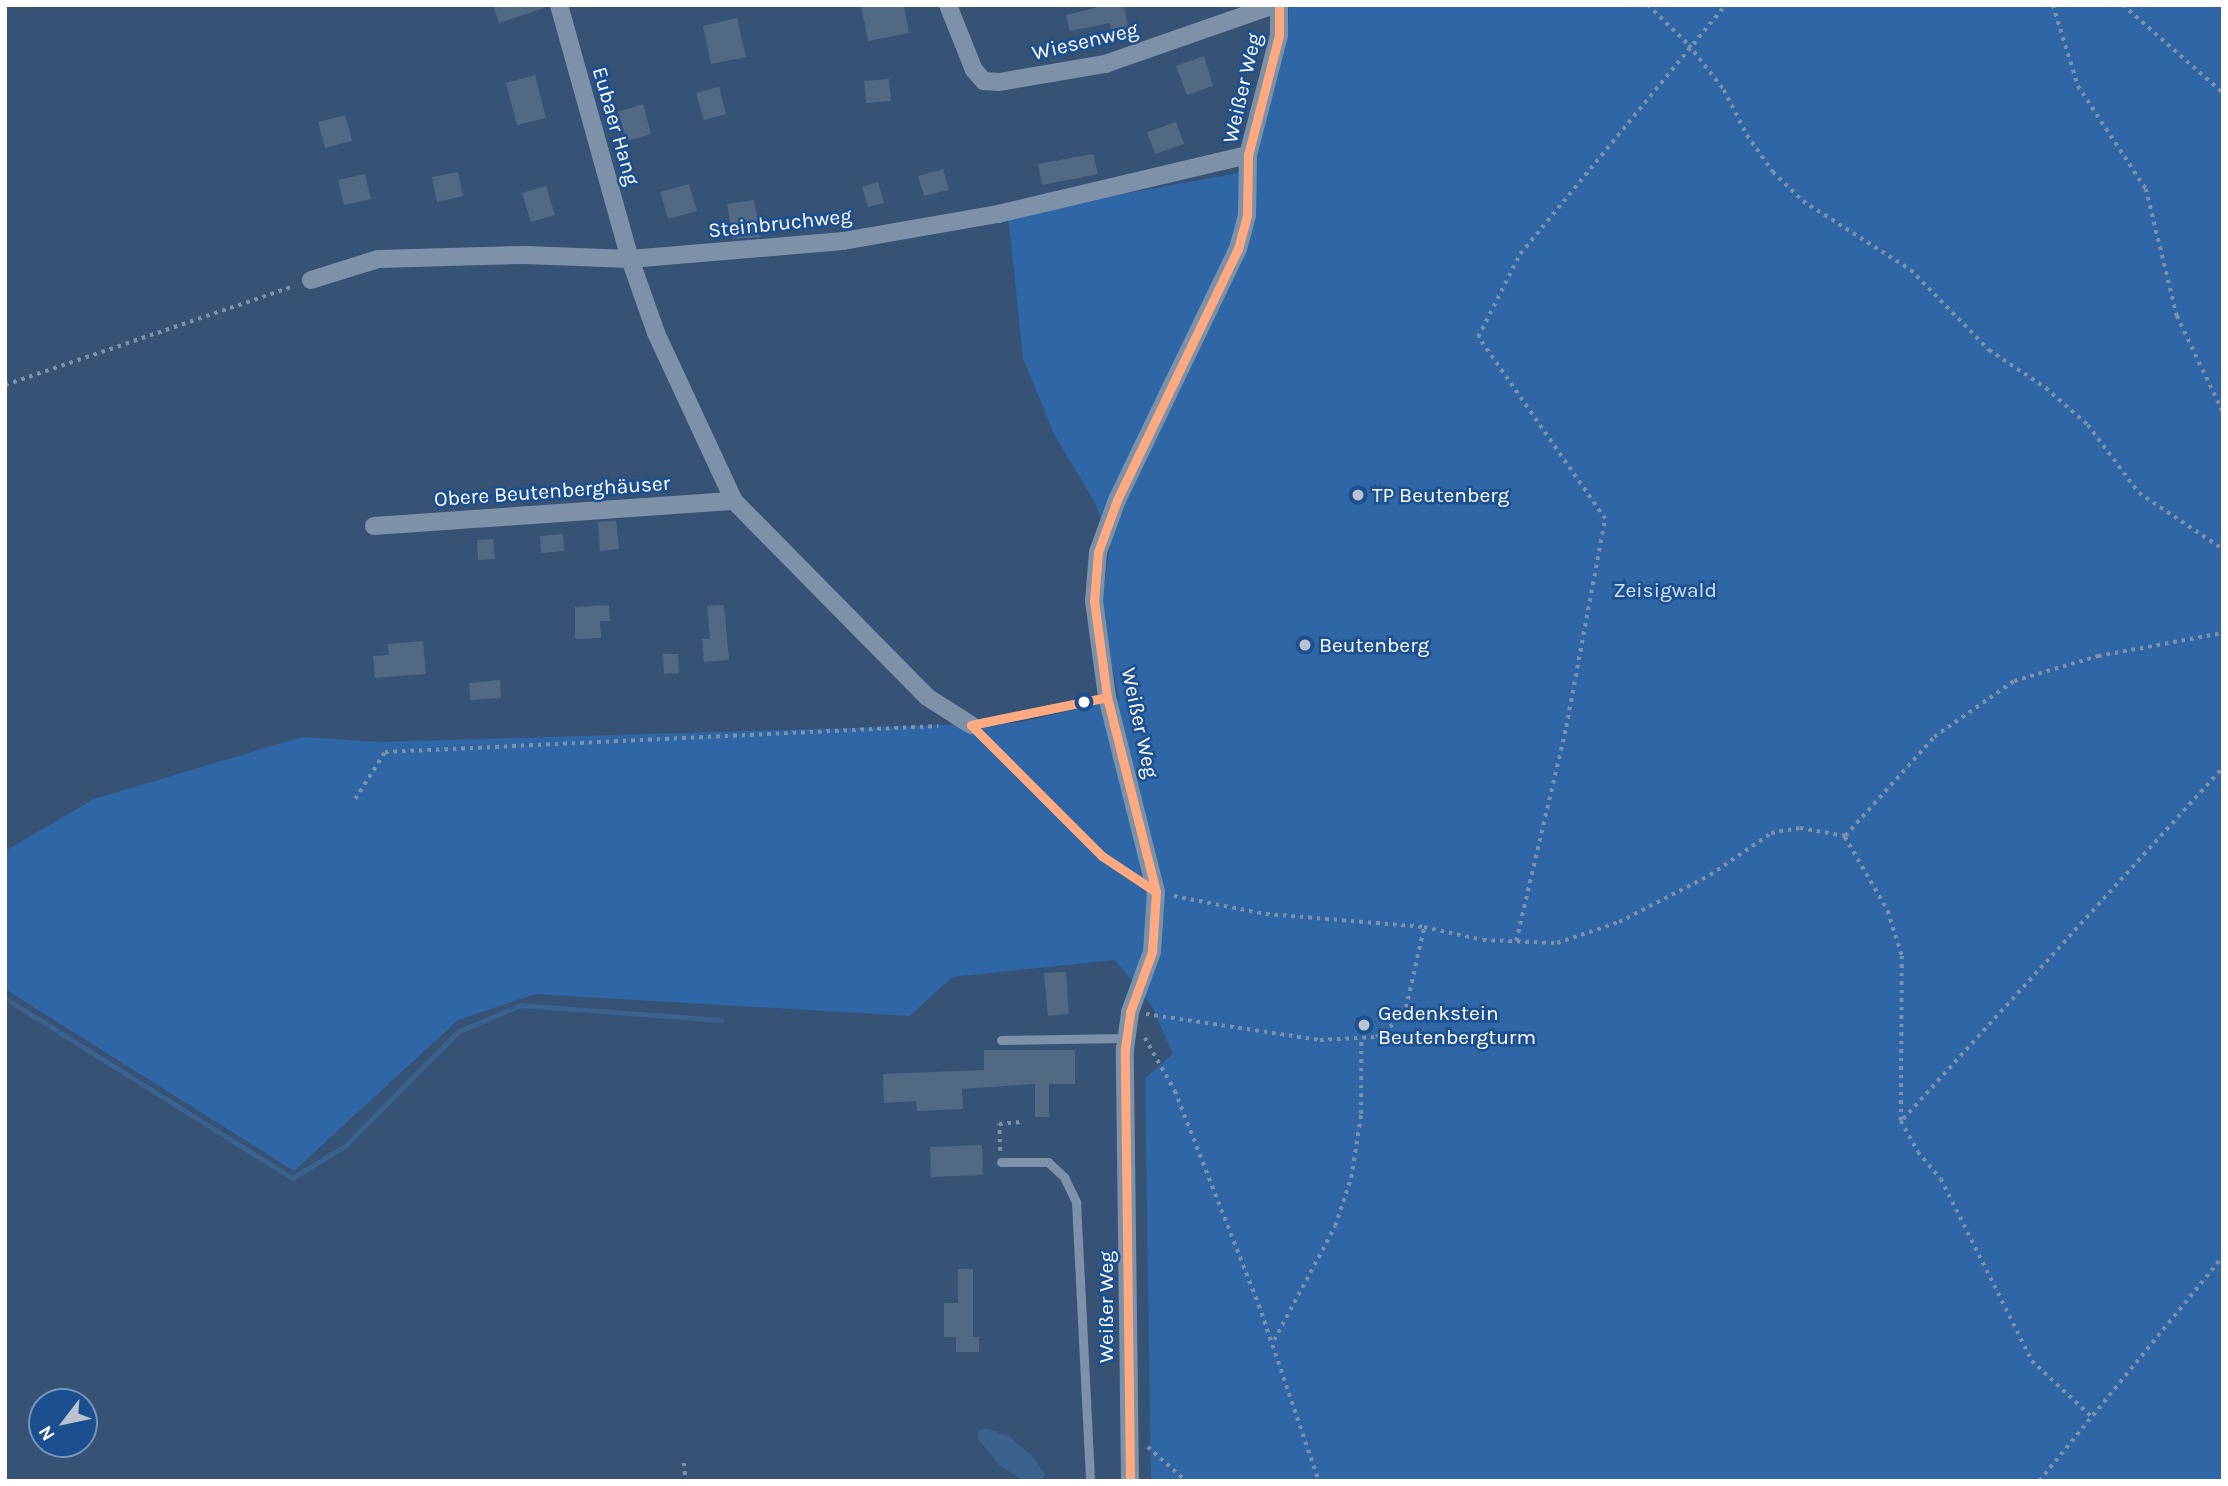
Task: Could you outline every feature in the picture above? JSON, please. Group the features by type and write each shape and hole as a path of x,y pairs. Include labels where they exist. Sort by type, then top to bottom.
{"street":[{"name":"Eubaer Hang","path":"559,5 630,259"},
{"name":"Wiesenweg","path":"947,5 974,70 984,81 999,82 1105,64 1277,5"},
{"name":"Weißer Weg","path":"1130,1481 1126,1038 1130,1012 1152,952 1156,892 1107,697 1094,601 1098,552 1117,500 1238,249 1247,215 1248,155 1279,35 1277,5"},
{"name":"Steinbruchweg","path":"311,280 378,259 524,255 630,259 844,241 998,214 1248,155"},
{"path":"630,259 656,333 734,501 927,697 971,725"},
{"name":"Obere Beutenberghäuser","path":"374,526 734,501"}],"lane":[{"path":"971,725 1107,697"},
{"path":"971,725 1101,856 1156,892"},
{"path":"1001,1040 1126,1038"},
{"path":"1001,1162 1048,1162 1064,1177 1076,1202 1090,1481"}],"path":[{"path":"1648,5 1689,45 1724,90 1760,154 1802,201 1911,270 1989,350 2046,388 2088,425 2138,493 2223,549"},
{"path":"1516,941 1566,727 1605,519 1478,337 1520,254 1689,45 1725,5"},
{"path":"2053,5 2078,86 2146,189 2177,316 2223,412"},
{"path":"2123,5 2223,93"},
{"path":"5,385 311,280"},
{"path":"1844,836 1934,737 2014,681 2098,656 2223,633"},
{"path":"355,799 385,752 971,725"},
{"path":"1901,1121 2223,767"},
{"path":"1156,892 1266,915 1424,927 1483,940 1556,943 1619,922 1710,875 1771,833 1800,828 1844,836 1888,911 1902,956 1901,1121 1918,1152 1941,1179 2032,1361 2091,1416"},
{"path":"1130,1012 1320,1040 1361,1039 1383,1033 1404,1016 1424,927"},
{"path":"1130,1012 1175,1091 1273,1341 1319,1481"},
{"path":"1273,1341 1335,1226 1351,1178 1361,1114 1361,1039"},
{"path":"1000,1139 999,1124 1023,1122"},
{"path":"2039,1481 2223,1256"},
{"path":"1129,1431 1186,1481"},
{"path":"684,1463 685,1481"}],"green space":[{"name":"Zeisigwald","path":"1289,5 2223,5 2223,1481 1151,1481 1145,1078 1173,1054 1152,1006 1115,960 952,977 910,1016 535,994 458,1020 294,1171 5,989 5,851 94,799 302,737 380,742 1017,723 1119,699 1101,611 1110,544 1094,501 1054,434 1023,358 1008,215 1238,173 1288,34"}],"shaded area":[{"path":"985,1428 1009,1436 1033,1457 1045,1474 1042,1480 1024,1481 999,1465 978,1439 978,1431"}],"building":[{"path":"493,5 544,5 544,8 499,23"},
{"path":"861,5 904,5 909,33 868,41"},
{"path":"1106,5 1124,5 1129,32 1112,35 1110,23 1070,31 1066,15"},
{"path":"737,18 746,57 711,64 703,26"},
{"path":"1204,56 1213,86 1187,95 1176,66"},
{"path":"535,75 546,118 517,125 506,83"},
{"path":"889,79 891,101 866,103 864,81"},
{"path":"719,87 726,114 704,120 696,93"},
{"path":"643,104 651,134 627,141 618,112"},
{"path":"345,115 352,141 325,148 318,122"},
{"path":"1176,122 1184,144 1155,154 1147,132"},
{"path":"1093,154 1098,174 1042,185 1038,164"},
{"path":"943,169 949,190 924,196 918,176"},
{"path":"458,172 463,196 437,202 432,177"},
{"path":"365,174 371,199 344,205 338,180"},
{"path":"878,182 884,203 868,207 862,187"},
{"path":"689,184 697,211 668,219 660,192"},
{"path":"546,186 555,215 531,222 522,193"},
{"path":"754,200 761,237 733,239 727,204"},
{"path":"616,521 619,549 600,551 598,522"},
{"path":"563,534 564,551 541,553 540,536"},
{"path":"493,539 495,559 478,560 477,540"},
{"path":"609,605 610,621 600,621 601,638 575,639 575,607"},
{"path":"724,605 729,660 704,662 702,639 710,639 707,606"},
{"path":"423,641 426,674 375,678 373,656 389,655 388,644"},
{"path":"663,654 678,654 679,673 664,674"},
{"path":"500,680 501,698 470,700 469,683"},
{"path":"1066,972 1069,1014 1048,1016 1044,973"},
{"path":"984,1050 1075,1050 1075,1084 1049,1084 1049,1117 1035,1117 1035,1084 962,1089 963,1109 917,1111 916,1101 884,1103 883,1074 984,1070"},
{"path":"982,1145 983,1175 931,1177 930,1147"},
{"path":"958,1269 973,1269 973,1337 979,1337 979,1352 956,1352 956,1337 944,1337 944,1303 958,1303"}],"waterway":[{"path":"5,998 292,1178 345,1146 459,1031 521,1005 721,1020"}],"transit line":[{"path":"1130,1481 1125,1049 1130,1012 1152,952 1156,892 1107,697 1094,601 1098,552 1117,500 1238,249 1247,215 1248,155 1279,35 1279,5"},
{"path":"971,725 1107,697"},
{"path":"971,725 1102,856 1156,892"}],"place":[{"name":"TP Beutenberg","path":"1358,495"},
{"name":"Beutenberg","path":"1305,645"},
{"name":"Gedenkstein Beutenbergturm","path":"1364,1025"}]}
